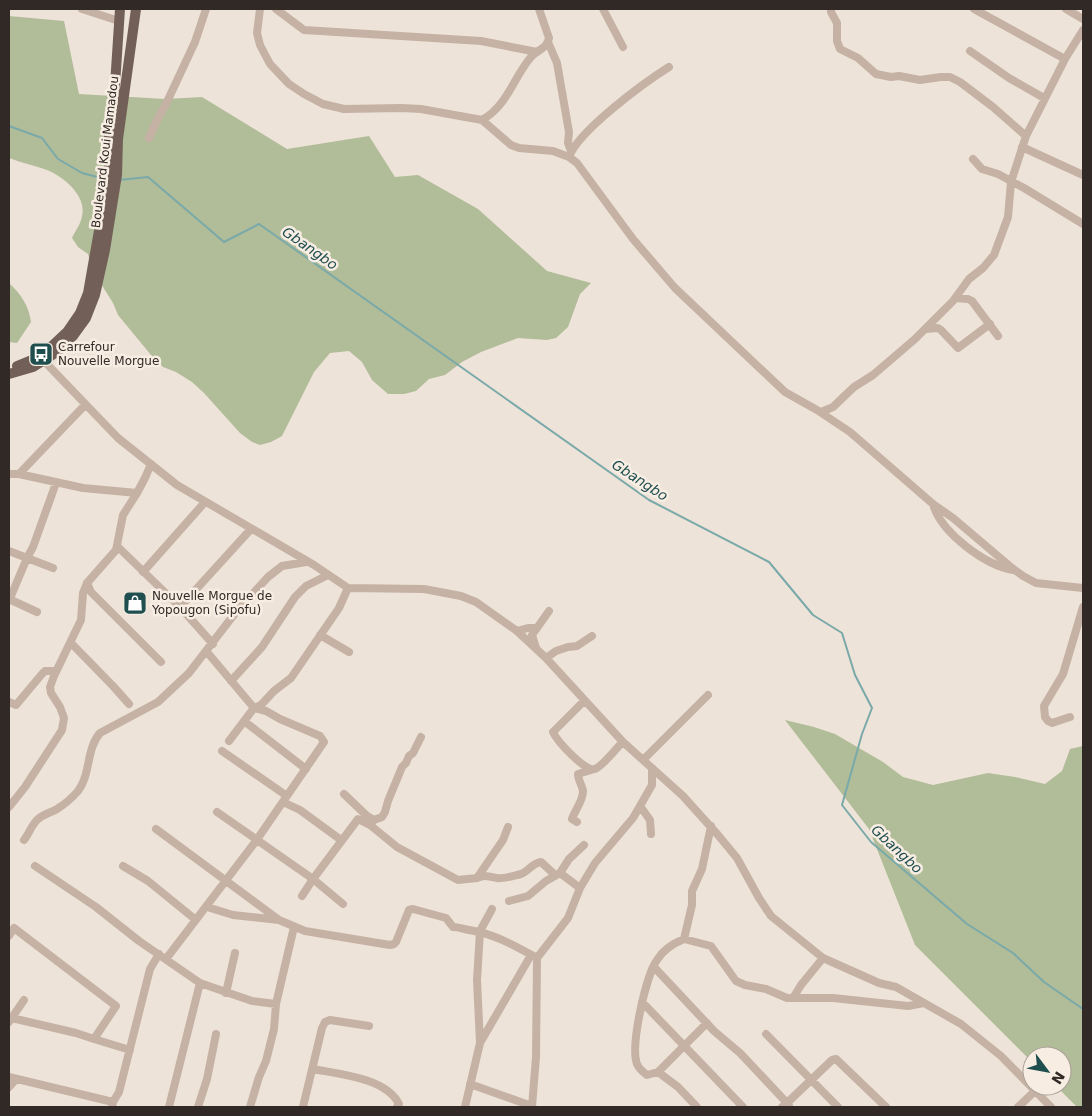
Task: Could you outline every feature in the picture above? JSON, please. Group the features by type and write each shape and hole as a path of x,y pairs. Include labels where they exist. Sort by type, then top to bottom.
{"main road":[{"name":"Boulevard Koui Mamadou","path":"113,175 109,137 114,100 120,9"},
{"name":"Boulevard Koui Mamadou","path":"9,374 33,367 58,352 86,318 92,303 100,276 136,9"},
{"name":"Boulevard Koui Mamadou","path":"9,368 34,359 50,348 67,332 80,313 88,294 111,190"}],"street":[{"path":"82,9 120,21"},
{"path":"149,138 195,42 206,9"},
{"path":"260,9 257,32 260,45 270,64 289,84 323,104 344,109 421,109 482,120 511,145 527,150 570,154"},
{"path":"276,9 304,30 482,41 537,52"},
{"path":"539,9 549,38 548,42 557,62 569,132 570,154 633,239 684,298 781,388 796,399 824,411 933,504 953,518 1016,571 1036,583 1082,590"},
{"path":"603,9 623,46"},
{"path":"831,9 836,23 837,41 840,49 858,58 876,74 891,77 902,76 920,80 950,77 960,82 993,107 1026,136"},
{"path":"974,9 1065,59"},
{"path":"1066,9 1083,19"},
{"path":"824,411 833,407 854,387 874,375 926,329 956,298 963,285 984,268 997,249 1008,217 1011,182 1026,136 1044,98 1083,30"},
{"path":"482,120 492,114 501,104 526,63 543,49 548,42"},
{"path":"970,52 1044,98"},
{"path":"570,154 591,129 627,97 669,67"},
{"path":"1022,147 1083,175"},
{"path":"973,159 982,169 992,172 1036,195 1083,224"},
{"path":"956,298 971,300 998,336"},
{"path":"926,329 938,328 942,330 958,348 990,324"},
{"path":"44,361 118,438 177,485 348,588 424,589 460,596 476,602 517,631 546,658 623,742 671,785 711,826 737,858 771,916 823,958 879,984 896,988 960,1024 1001,1056 1022,1078"},
{"path":"19,474 85,405"},
{"path":"9,807 25,787 62,730 64,718 50,688 56,671 81,620 83,593 87,583 118,546 123,514 137,493 150,464"},
{"path":"9,474 19,474 83,488 137,493"},
{"path":"37,612 11,600 33,547 56,483"},
{"path":"143,572 205,502"},
{"path":"933,504 936,513 945,526 970,549 990,563 1016,571"},
{"path":"180,607 251,529"},
{"path":"118,546 180,607 213,644"},
{"path":"9,551 53,568"},
{"path":"24,840 37,820 48,812 57,809 78,791 85,780 95,739 100,733 158,702 189,673 236,612 268,577 282,566 306,562"},
{"path":"231,681 262,647 294,597 306,586 328,575"},
{"path":"87,583 91,592 161,662"},
{"path":"229,741 254,708 261,705 274,691 291,678 339,608 348,588"},
{"path":"1070,717 1052,723 1045,717 1044,706 1063,674 1083,606"},
{"path":"536,648 532,635 549,611"},
{"path":"517,631 536,628"},
{"path":"320,635 349,652"},
{"path":"546,658 556,651 577,646 592,636"},
{"path":"71,643 114,686 129,704"},
{"path":"9,1087 12,1078 112,1106 120,1092 150,969 207,907 256,841 324,742 323,738 266,711 254,708 207,652"},
{"path":"9,702 16,705 45,671 56,671"},
{"path":"643,760 708,695"},
{"path":"584,701 552,732 576,759 591,770"},
{"path":"244,721 306,769"},
{"path":"372,823 385,812 402,767 409,756 414,753 421,737"},
{"path":"577,822 572,819 582,798 583,789 577,778 578,774 597,768 623,742"},
{"path":"222,751 341,840"},
{"path":"480,1043 534,956 568,918 580,888 595,863 633,818 652,785 652,768"},
{"path":"652,785 671,785"},
{"path":"344,794 397,847 458,880 485,875 495,878 510,877 523,874 533,864 541,862 580,888"},
{"path":"640,806 650,820 651,834"},
{"path":"216,812 313,879 343,904"},
{"path":"302,896 358,819 372,823"},
{"path":"684,939 692,905 692,891 703,863 711,826"},
{"path":"477,878 503,840 508,827"},
{"path":"156,830 279,920 305,931 390,945 396,942 409,910 413,909 446,918 453,927 480,931 509,942 534,956"},
{"path":"509,902 528,896 558,874 584,845"},
{"path":"35,866 96,907 200,983 257,1002 276,1004"},
{"path":"123,866 154,886 196,920"},
{"path":"207,907 232,914 279,920"},
{"path":"465,1107 480,1043 477,980 480,931 492,910"},
{"path":"9,936 12,925 116,1006 94,1039"},
{"path":"250,1107 266,1061 274,1029 276,1004 294,927"},
{"path":"707,1023 658,1072 647,1075 636,1063 634,1049 642,1002 656,961 661,954 678,941 684,939 710,946 736,981 745,986 766,989 782,997 833,998 908,1006 924,1003"},
{"path":"226,993 235,953"},
{"path":"470,1084 532,1107 536,1057 534,956"},
{"path":"793,998 823,958"},
{"path":"654,967 707,1023 740,1053 786,1106 832,1060 836,1059 886,1107"},
{"path":"169,1107 200,983"},
{"path":"24,1000 10,1020 76,1032 130,1050"},
{"path":"642,1002 744,1107"},
{"path":"303,1107 325,1022 330,1020 369,1026"},
{"path":"198,1107 207,1079 216,1034"},
{"path":"766,1034 838,1107"},
{"path":"313,1069 371,1082 393,1094 399,1104 397,1107"},
{"path":"658,1072 678,1087 697,1107"},
{"path":"1018,1107 1030,1096"},
{"path":"1040,1096 1050,1107"}],"green space":[{"path":"9,16 64,21 79,94 165,99 202,97 287,149 369,136 395,177 418,175 478,209 547,271 591,283 580,294 568,327 556,338 547,340 518,338 481,352 462,362 445,375 429,379 416,391 404,394 388,394 372,380 362,362 349,351 330,353 314,372 282,436 260,445 252,442 240,433 192,382 176,372 163,367 118,315 113,303 93,271 88,254 78,247 72,238 80,222 83,209 81,201 73,188 54,173 9,158"},
{"path":"9,283 24,301 31,322 17,343 9,342"},
{"path":"785,720 835,734 883,762 903,777 933,785 988,773 1045,784 1062,771 1070,749 1083,746 1083,1107 1077,1107 1066,1096 1072,1096 1072,1046 1022,1046 1022,1052 915,945 869,829"}],"waterway":[{"name":"Gbangbo","path":"9,126 42,138 58,159 82,173 105,179"},
{"name":"Gbangbo","path":"119,180 148,177 224,242 259,224 649,500 769,562 813,615 842,633 855,675 872,708 862,734 842,805 871,842 967,924 1013,953 1044,982 1083,1009"}],"place":[{"name":"Carrefour Nouvelle Morgue","path":"41,354"},
{"name":"Nouvelle Morgue de Yopougon (Sipofu)","path":"135,603"}]}
